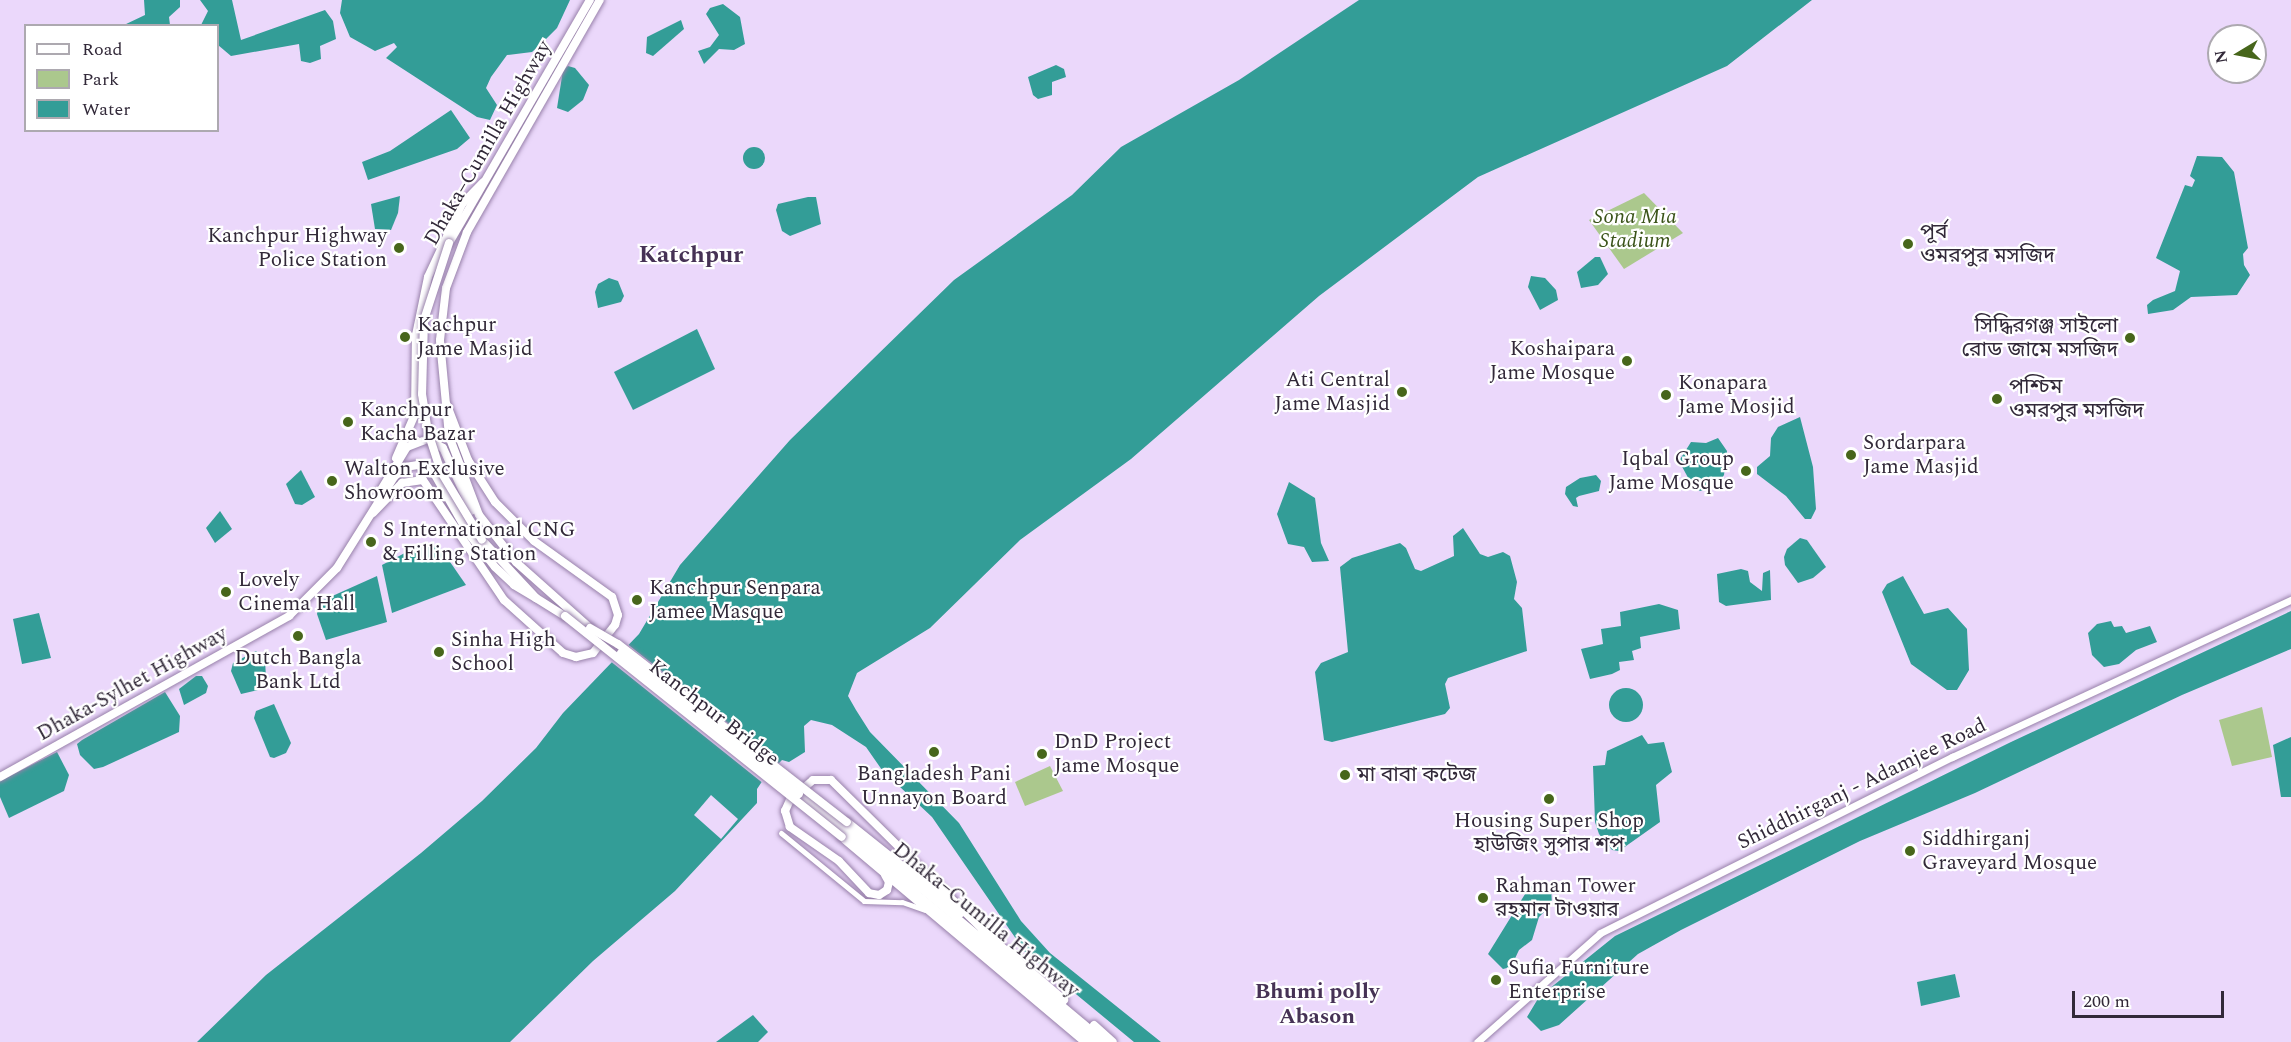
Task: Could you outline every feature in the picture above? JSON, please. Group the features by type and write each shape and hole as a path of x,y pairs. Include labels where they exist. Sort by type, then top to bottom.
{"highway":[{"name":"Dhaka–Cumilla Highway","path":"567,613 536,598 482,540 441,472 428,432 422,394 424,320 449,243 590,0"},
{"name":"Dhaka–Cumilla Highway","path":"567,613 516,562 484,523 454,454 442,398 441,320 459,248 600,0"},
{"path":"396,458 415,414 416,335 428,277 457,213 483,182"},
{"path":"372,514 380,510 402,483 416,478 426,482 457,536 504,600 563,653 586,656 615,625 617,606 612,597 546,551 506,515 468,460 442,398"},
{"name":"Dhaka-Sylhet Highway","path":"333,572 396,458 414,441 428,439 439,444 470,507 484,523"},
{"name":"Dhaka-Sylhet Highway","path":"0,777 289,616 333,572 399,471 410,465 424,467 435,475 463,526 495,567 513,585 536,598"},
{"name":"Kanchpur Bridge","path":"567,613 590,628 722,736 845,824"},
{"name":"Kanchpur Bridge","path":"567,613 842,837"},
{"path":"885,875 889,882 887,890 879,895 869,893 838,861 790,827 785,811 790,800 813,780 831,780 985,932"},
{"name":"Dhaka–Cumilla Highway","path":"845,824 1105,1042"},
{"path":"845,824 985,932 1113,1042"},
{"name":"Dhaka–Cumilla Highway","path":"842,837 861,848 1095,1042"},
{"path":"842,837 1085,1042"}],"main road":[{"name":"Shiddhirganj - Adamjee Road","path":"1477,1042 1600,933 1945,761 2291,600"}],"street":[{"path":"781,833 864,901 902,902 927,911"}],"green space":[{"name":"Sona Mia Stadium","path":"1644,193 1683,233 1624,269 1589,220"},
{"path":"2262,707 2272,757 2232,766 2219,720"},
{"path":"1050,766 1063,791 1025,806 1015,782"}],"water":[{"path":"144,0 180,0 180,7 169,17 170,24 126,24 145,15"},
{"path":"200,0 232,0 241,40 325,10 333,21 336,39 320,46 321,59 310,63 301,61 299,44 231,56 219,46 219,24 202,24 208,11"},
{"path":"342,0 570,0 557,28 543,42 532,52 507,55 491,77 486,88 497,105 490,120 477,117 386,58 397,47 394,43 375,51 350,37 340,13"},
{"path":"1359,0 1812,0 1727,66 1478,177 1319,296 1131,459 1020,540 930,628 857,673 848,696 870,732 959,823 1021,921 1050,953 1161,1042 1134,1042 1025,952 932,817 882,770 866,747 832,725 811,720 804,726 805,752 789,762 782,760 757,789 757,803 675,891 593,961 510,1042 197,1042 266,975 421,853 482,801 536,748 563,713 639,634 680,565 790,440 954,280 1072,195 1121,147 1239,80"},
{"path":"723,4 740,17 745,44 734,50 719,49 704,64 698,51 710,47 719,35 706,14 710,8"},
{"path":"681,20 684,29 653,56 646,53 647,37"},
{"path":"1056,65 1064,69 1066,77 1052,82 1052,95 1038,99 1033,95 1028,77"},
{"path":"568,66 575,68 589,85 583,100 568,112 557,108 563,70"},
{"path":"451,110 470,138 457,149 368,180 362,162 390,151"},
{"path":"754,147 762,150 765,158 762,166 754,169 746,166 743,158 746,150"},
{"path":"2197,156 2222,157 2234,172 2248,248 2243,254 2244,265 2250,275 2237,295 2191,297 2173,310 2148,314 2147,305 2175,291 2180,271 2156,258 2185,185 2192,187 2195,180 2190,176"},
{"path":"400,196 398,213 391,230 375,229 371,204"},
{"path":"816,197 821,224 790,236 782,231 776,210 778,204"},
{"path":"1595,257 1600,257 1608,274 1598,285 1581,288 1577,272"},
{"path":"1531,276 1545,278 1556,290 1558,300 1540,310 1528,287"},
{"path":"609,278 618,281 624,296 621,302 598,308 595,292 598,284"},
{"path":"697,329 715,369 633,410 614,372"},
{"path":"1800,417 1813,467 1816,509 1811,519 1805,519 1786,496 1757,474 1757,467 1770,456 1771,438 1778,427"},
{"path":"1718,438 1727,451 1724,475 1717,486 1700,491 1692,485 1679,461 1691,442 1706,443"},
{"path":"301,470 315,497 302,505 295,504 286,484"},
{"path":"1596,475 1601,481 1599,491 1579,496 1576,498 1578,507 1573,506 1565,494 1566,487 1580,478"},
{"path":"1289,482 1315,498 1321,543 1329,561 1312,562 1304,547 1288,544 1277,514"},
{"path":"220,511 232,529 215,543 206,528"},
{"path":"1463,528 1480,554 1488,557 1503,552 1510,556 1517,582 1514,599 1522,608 1527,651 1448,678 1445,684 1450,708 1445,714 1332,742 1324,740 1315,672 1321,663 1348,652 1340,567 1352,558 1400,543 1406,548 1415,569 1421,571 1454,556 1453,536"},
{"path":"1800,538 1807,540 1826,567 1813,578 1798,583 1785,565 1784,557 1787,549"},
{"path":"420,545 439,546 466,585 392,613 382,565"},
{"path":"1741,569 1748,571 1750,582 1762,591 1763,573 1770,570 1771,600 1726,606 1719,602 1717,574"},
{"path":"377,576 387,622 326,640 317,614 319,602"},
{"path":"1903,576 1924,614 1948,608 1967,629 1969,670 1957,690 1947,690 1911,664 1882,592 1887,584"},
{"path":"1659,604 1678,610 1680,629 1640,637 1641,648 1632,651 1634,660 1619,662 1620,670 1612,674 1590,679 1581,649 1603,644 1601,629 1621,626 1620,612"},
{"path":"2291,611 2291,649 2182,695 1975,793 1860,841 1681,930 1638,954 1559,1025 1541,1031 1527,1017 1539,997 1615,936 2011,742"},
{"path":"39,613 51,658 22,664 13,619"},
{"path":"2111,621 2114,627 2122,626 2126,633 2150,626 2157,642 2136,650 2119,664 2104,667 2092,655 2088,633 2097,624"},
{"path":"256,651 265,660 266,678 258,690 241,694 231,671 233,663"},
{"path":"196,676 202,676 208,686 206,693 184,705 179,689"},
{"path":"1626,688 1638,693 1643,705 1638,717 1626,722 1614,717 1609,705 1614,693"},
{"path":"165,692 180,716 179,732 103,767 94,769 80,755 77,744 82,740"},
{"path":"274,704 291,743 286,753 274,758 270,757 254,718 256,711"},
{"path":"1642,735 1648,744 1664,742 1672,772 1656,785 1660,822 1619,851 1612,850 1599,834 1595,822 1593,766 1605,765 1607,751"},
{"path":"2291,737 2291,797 2281,797 2273,745"},
{"path":"57,752 69,775 64,791 9,818 0,797 0,781"},
{"path":"1530,886 1551,888 1552,904 1539,917 1532,940 1519,950 1511,967 1503,969 1488,954"},
{"path":"1955,974 1960,997 1921,1006 1917,982"},
{"path":"753,1015 768,1032 758,1042 716,1042"}],"pier":[{"path":"626,643 781,765 764,784 609,660"},
{"path":"711,795 738,819 721,839 694,815"}],"place":[{"name":"পূর্ব ওমরপুর মসজিদ","path":"1908,244"},
{"name":"Kanchpur Highway Police Station","path":"399,248"},
{"name":"Kachpur Jame Masjid","path":"405,337"},
{"name":"সিদ্ধিরগঞ্জ সাইলো রোড জামে মসজিদ","path":"2130,338"},
{"name":"Koshaipara Jame Mosque","path":"1627,361"},
{"name":"Ati Central Jame Masjid","path":"1402,392"},
{"name":"Konapara Jame Mosjid","path":"1666,395"},
{"name":"পশ্চিম ওমরপুর মসজিদ","path":"1997,399"},
{"name":"Kanchpur Kacha Bazar","path":"348,422"},
{"name":"Sordarpara Jame Masjid","path":"1851,455"},
{"name":"Iqbal Group Jame Mosque","path":"1746,471"},
{"name":"Walton Exclusive Showroom","path":"332,481"},
{"name":"S International CNG & Filling Station","path":"371,542"},
{"name":"Lovely Cinema Hall","path":"226,592"},
{"name":"Kanchpur Senpara Jamee Masque","path":"637,600"},
{"name":"Dutch Bangla Bank Ltd","path":"298,636"},
{"name":"Sinha High School","path":"439,652"},
{"name":"Bangladesh Pani Unnayon Board","path":"934,752"},
{"name":"DnD Project Jame Mosque","path":"1042,754"},
{"name":"মা বাবা কটেজ","path":"1345,775"},
{"name":"Housing Super Shop হাউজিং সুপার শপ","path":"1549,799"},
{"name":"Siddhirganj Graveyard Mosque","path":"1910,851"},
{"name":"Rahman Tower রহমান টাওয়ার","path":"1483,898"},
{"name":"Sufia Furniture Enterprise","path":"1496,980"}],"district":[{"name":"Katchpur","path":"691,256"},
{"name":"Bhumi polly Abason","path":"1317,1004"}]}
